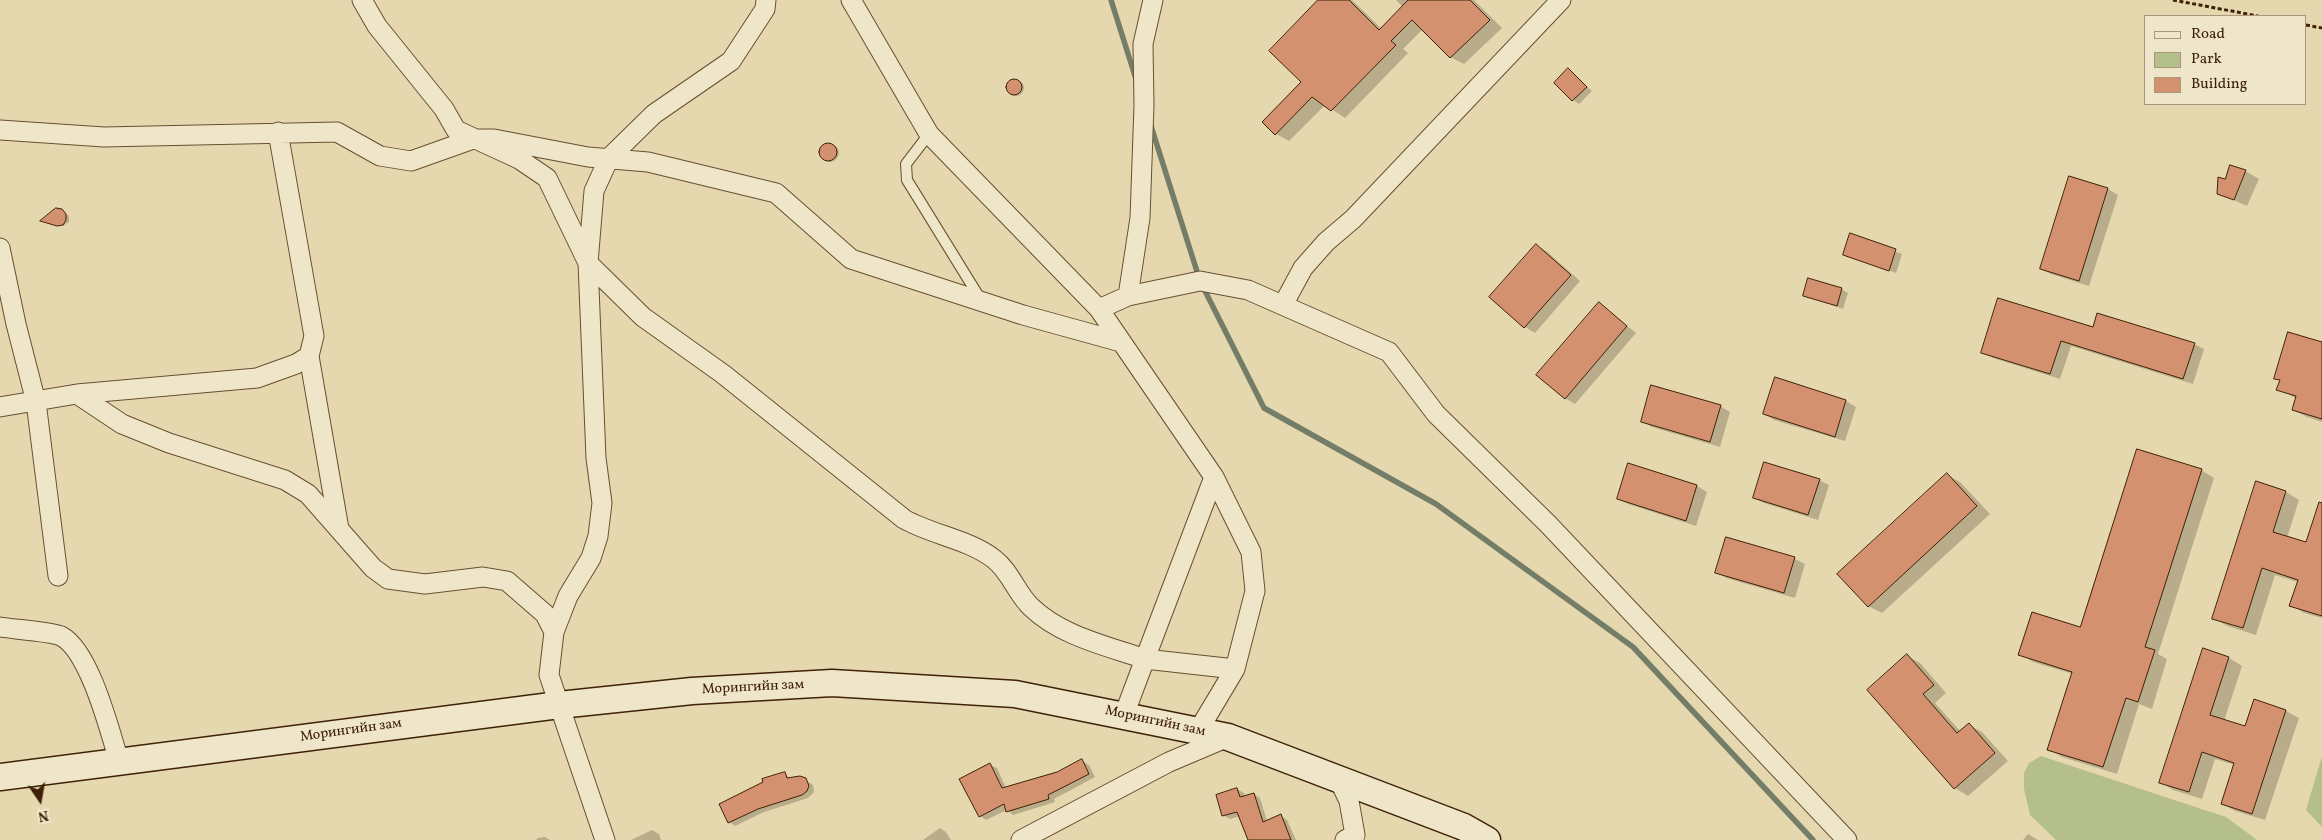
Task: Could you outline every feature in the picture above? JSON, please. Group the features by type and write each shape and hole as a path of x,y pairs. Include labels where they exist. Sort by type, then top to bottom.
{"main road":[{"name":"Морингийн зам","path":"0,777 559,705 692,691 832,683 1015,694 1228,737 1464,827 1487,840"}],"street":[{"path":"362,0 377,26 444,109 456,130 518,159 547,178 588,263 643,317 723,374 904,519 922,529 978,549 996,560 1031,607 1062,629 1145,659 1235,669"},
{"path":"605,840 549,675 554,632 568,596 591,558 598,536 602,503 595,430 588,263 594,191 609,158 654,114 730,61 765,9 766,0"},
{"path":"851,0 929,134 1099,309 1214,477 1251,552 1255,591 1235,669 1198,731"},
{"path":"1128,296 1140,218 1144,105 1143,44 1153,0"},
{"path":"1283,305 1303,268 1326,242 1353,219 1561,0"},
{"path":"0,130 104,137 337,132 380,156 411,161 473,139 494,139 588,157 648,162 776,193 851,259 1023,315 1121,342"},
{"path":"278,132 314,336 309,356 340,530"},
{"path":"0,248 16,324 36,402 58,576"},
{"path":"1099,309 1128,296 1200,281 1248,290 1389,352 1436,414 1548,524 1847,840"},
{"path":"0,407 77,394 257,378 296,364 309,356"},
{"path":"77,394 130,428 169,443 285,480 308,494 373,568 388,579 425,584 483,577 507,581 545,614 554,632"},
{"path":"1124,715 1214,477"},
{"path":"0,627 61,636 75,649 98,692 119,761"},
{"path":"1021,840 1168,762 1228,737"},
{"path":"1339,780 1349,801 1355,835 1345,840"}],"lane":[{"path":"929,134 906,164 907,180 981,300"}],"path":[{"path":"2173,0 2253,15"},
{"path":"2307,25 2322,28"}],"green space":[{"path":"2041,756 2226,817 2257,840 2056,840 2030,815 2024,789 2024,773 2029,763"},
{"path":"2322,756 2322,827 2306,810"}],"building":[{"path":"1318,0 1349,0 1379,30 1408,0 1470,0 1490,20 1450,58 1412,20 1391,41 1396,45 1331,111 1312,97 1275,135 1262,122 1301,82 1269,51"},
{"path":"1568,68 1587,87 1572,101 1554,83"},
{"path":"1014,79 1020,81 1022,87 1020,93 1014,95 1008,93 1006,87 1008,81"},
{"path":"828,143 834,146 837,152 834,158 828,161 822,158 819,152 822,146"},
{"path":"2230,165 2246,170 2234,200 2217,194 2218,177 2225,179"},
{"path":"2069,176 2108,188 2079,281 2040,269"},
{"path":"56,208 62,209 66,214 66,220 63,225 57,226 40,221"},
{"path":"1850,233 1896,249 1889,271 1843,255"},
{"path":"1536,244 1571,275 1524,328 1489,297"},
{"path":"1808,278 1842,288 1837,306 1803,296"},
{"path":"1998,298 2093,327 2097,313 2195,343 2183,379 2061,341 2050,374 1981,353"},
{"path":"1599,302 1627,326 1565,399 1536,375"},
{"path":"2288,332 2322,342 2322,419 2292,410 2296,396 2276,390 2280,380 2274,379"},
{"path":"1775,377 1846,400 1835,437 1763,414"},
{"path":"1651,385 1721,405 1710,442 1641,422"},
{"path":"2137,449 2202,469 2145,647 2155,650 2138,702 2126,698 2103,767 2047,750 2072,672 2018,655 2032,612 2080,627"},
{"path":"1764,462 1820,479 1808,515 1753,498"},
{"path":"1628,463 1697,485 1686,521 1617,499"},
{"path":"1947,473 1977,506 1868,607 1837,574"},
{"path":"2256,481 2286,491 2273,532 2306,542 2319,502 2322,503 2322,616 2289,606 2298,580 2262,568 2243,628 2212,619"},
{"path":"1726,537 1795,557 1784,593 1715,573"},
{"path":"2203,648 2229,657 2210,715 2245,726 2254,699 2286,710 2252,814 2221,804 2234,763 2202,752 2189,792 2159,783"},
{"path":"1907,654 1934,685 1923,694 1957,733 1969,723 1995,753 1954,789 1867,690"},
{"path":"1082,759 1089,774 1048,795 1049,799 1006,812 1004,804 979,817 959,779 990,763 1002,788 1057,772"},
{"path":"785,772 787,778 800,776 806,778 809,786 807,791 802,795 758,809 728,823 719,804 763,782 762,779"},
{"path":"1237,788 1240,797 1254,793 1263,822 1281,814 1291,840 1248,840 1237,812 1222,816 1216,795"}],"waterway":[{"path":"1111,0 1136,79"},
{"path":"1151,126 1200,281 1264,408 1436,504 1633,647 1813,840"}]}
